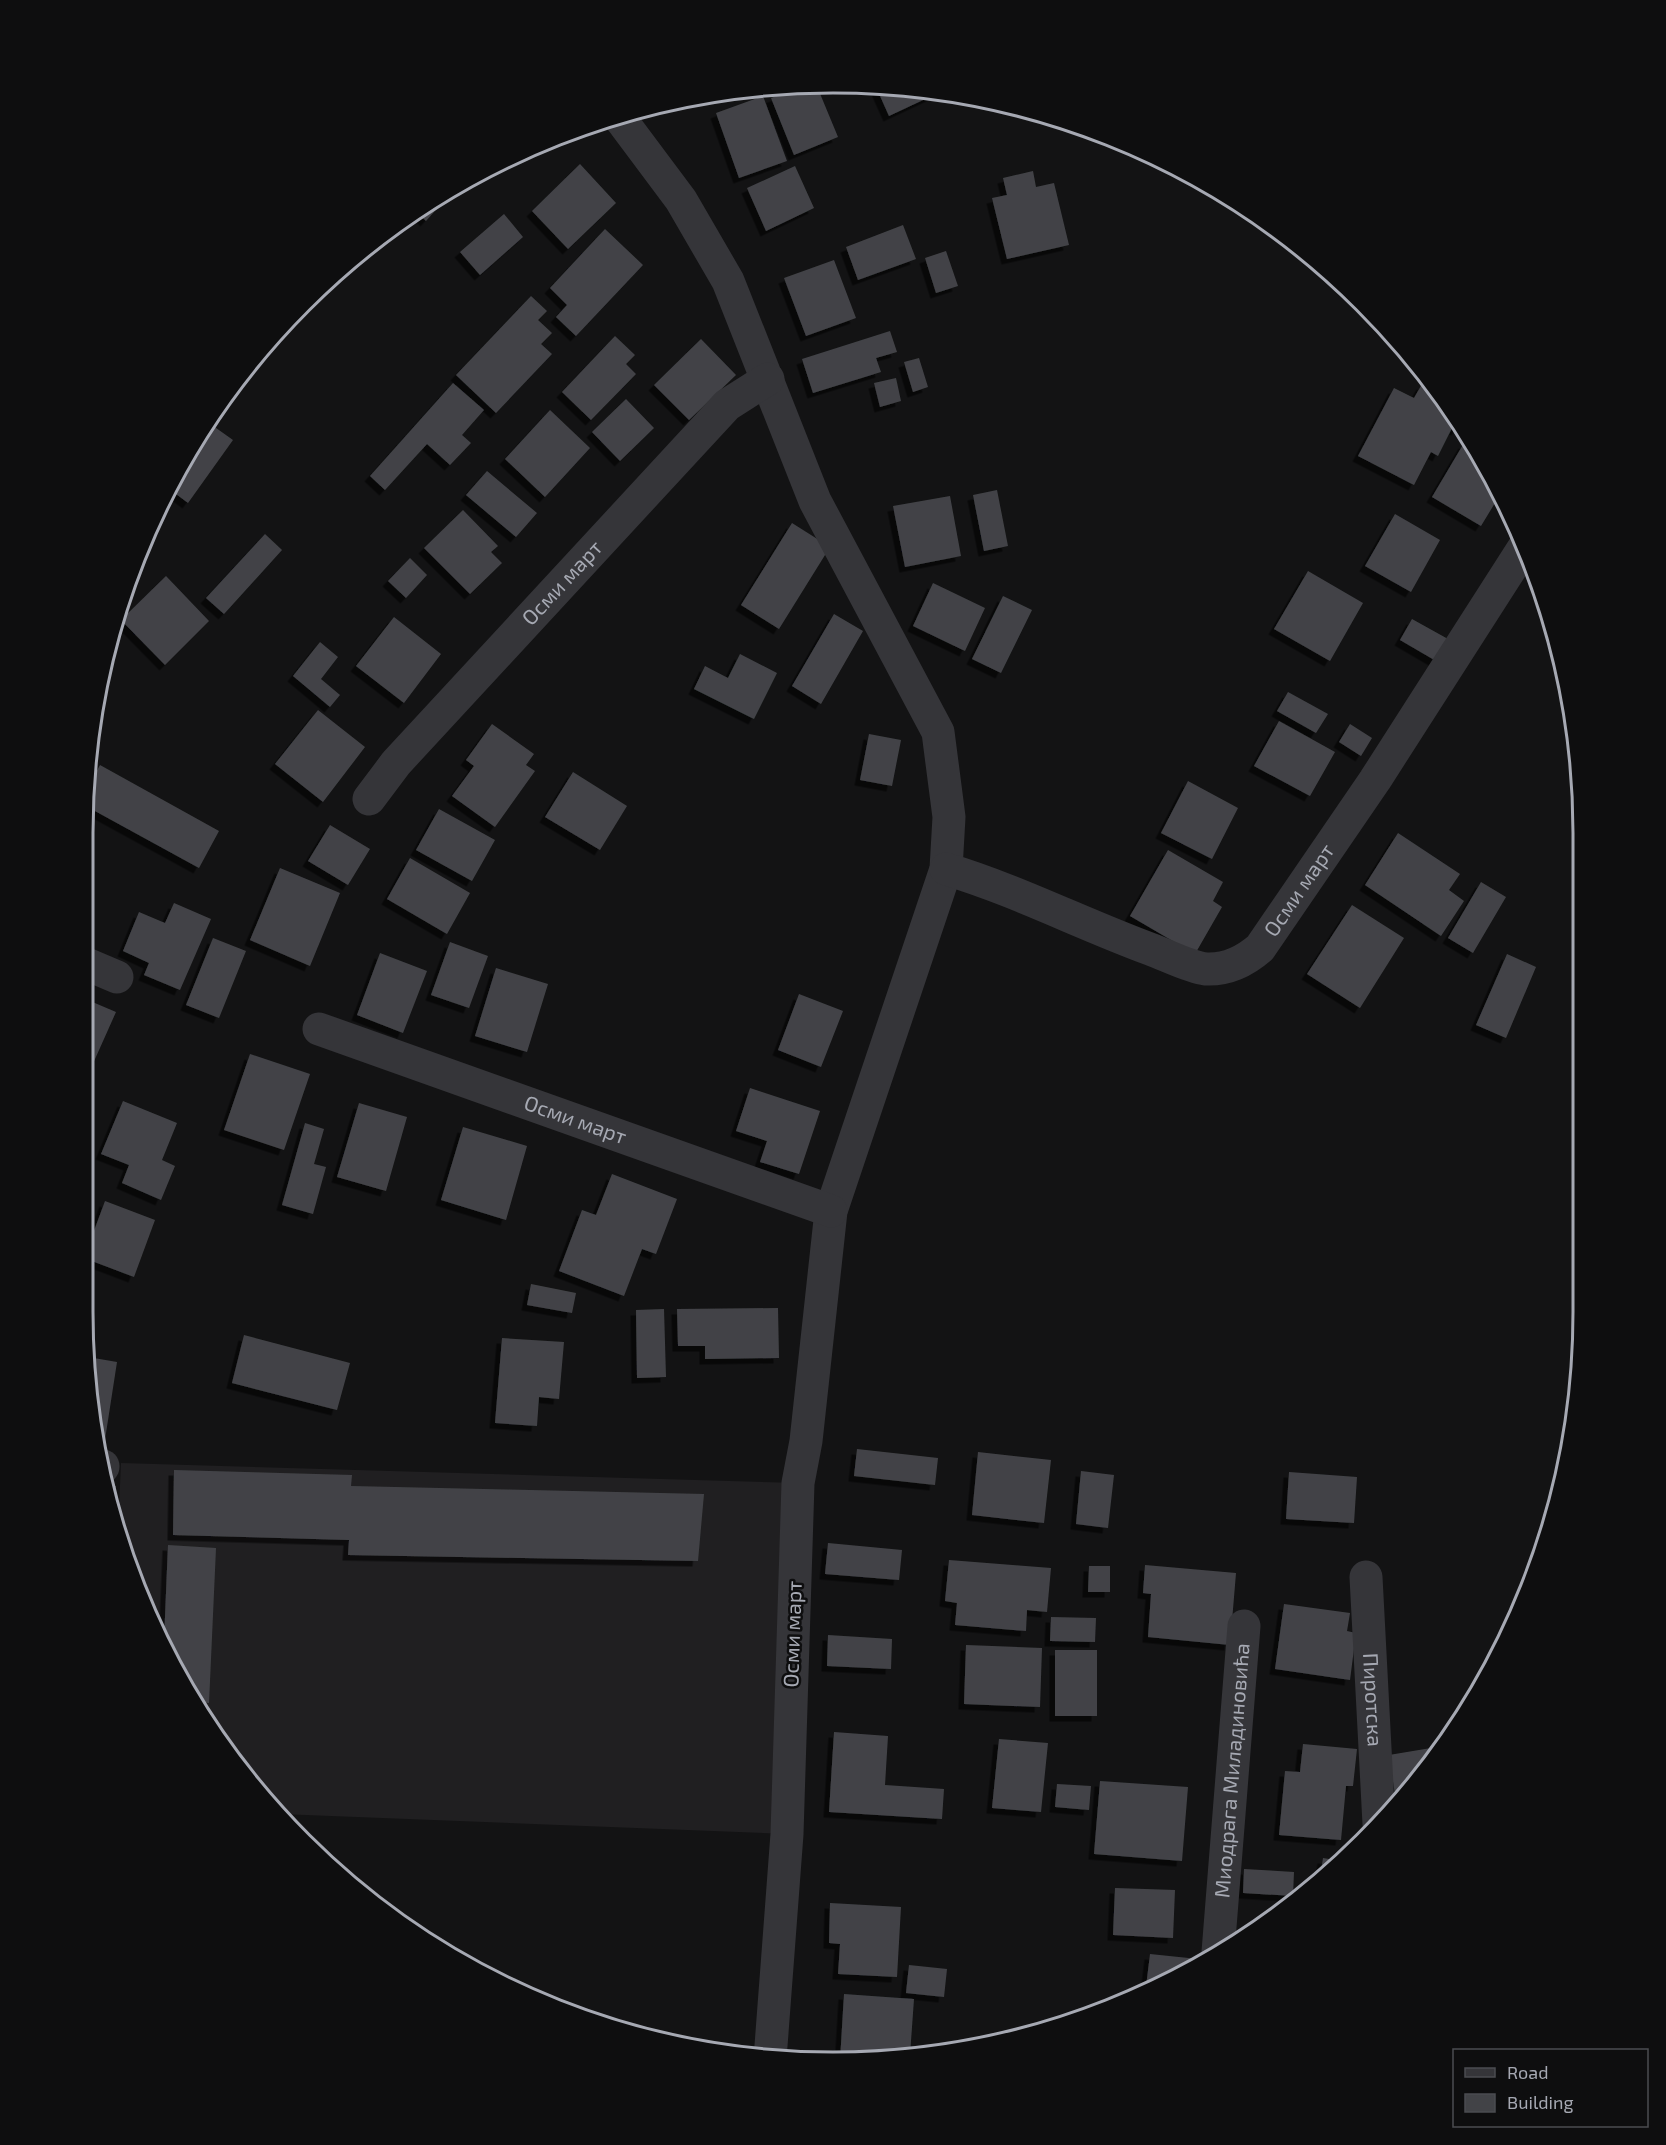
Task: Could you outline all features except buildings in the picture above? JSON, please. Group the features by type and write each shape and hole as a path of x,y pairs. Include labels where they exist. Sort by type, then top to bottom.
{"street":[{"name":"Осми март","path":"624,123 681,200 728,281 816,501 938,732 949,817 946,869 831,1211 806,1441 798,1483 787,1833 771,2049"},
{"name":"Осми март","path":"369,799 396,763 727,405 768,379"},
{"name":"Осми март","path":"946,869 982,880 1107,933 1206,969 1234,965 1248,959 1260,948 1375,780 1519,555"},
{"path":"93,967 117,977"},
{"name":"Осми март","path":"319,1029 831,1211"},
{"name":"Пиротска","path":"1366,1577 1378,1811"},
{"name":"Миодрага Миладиновића","path":"1219,1943 1244,1626"}],"shaded area":[{"path":"121,1463 798,1483 787,1834 291,1814 246,1762 192,1682 149,1595 119,1507"}]}
